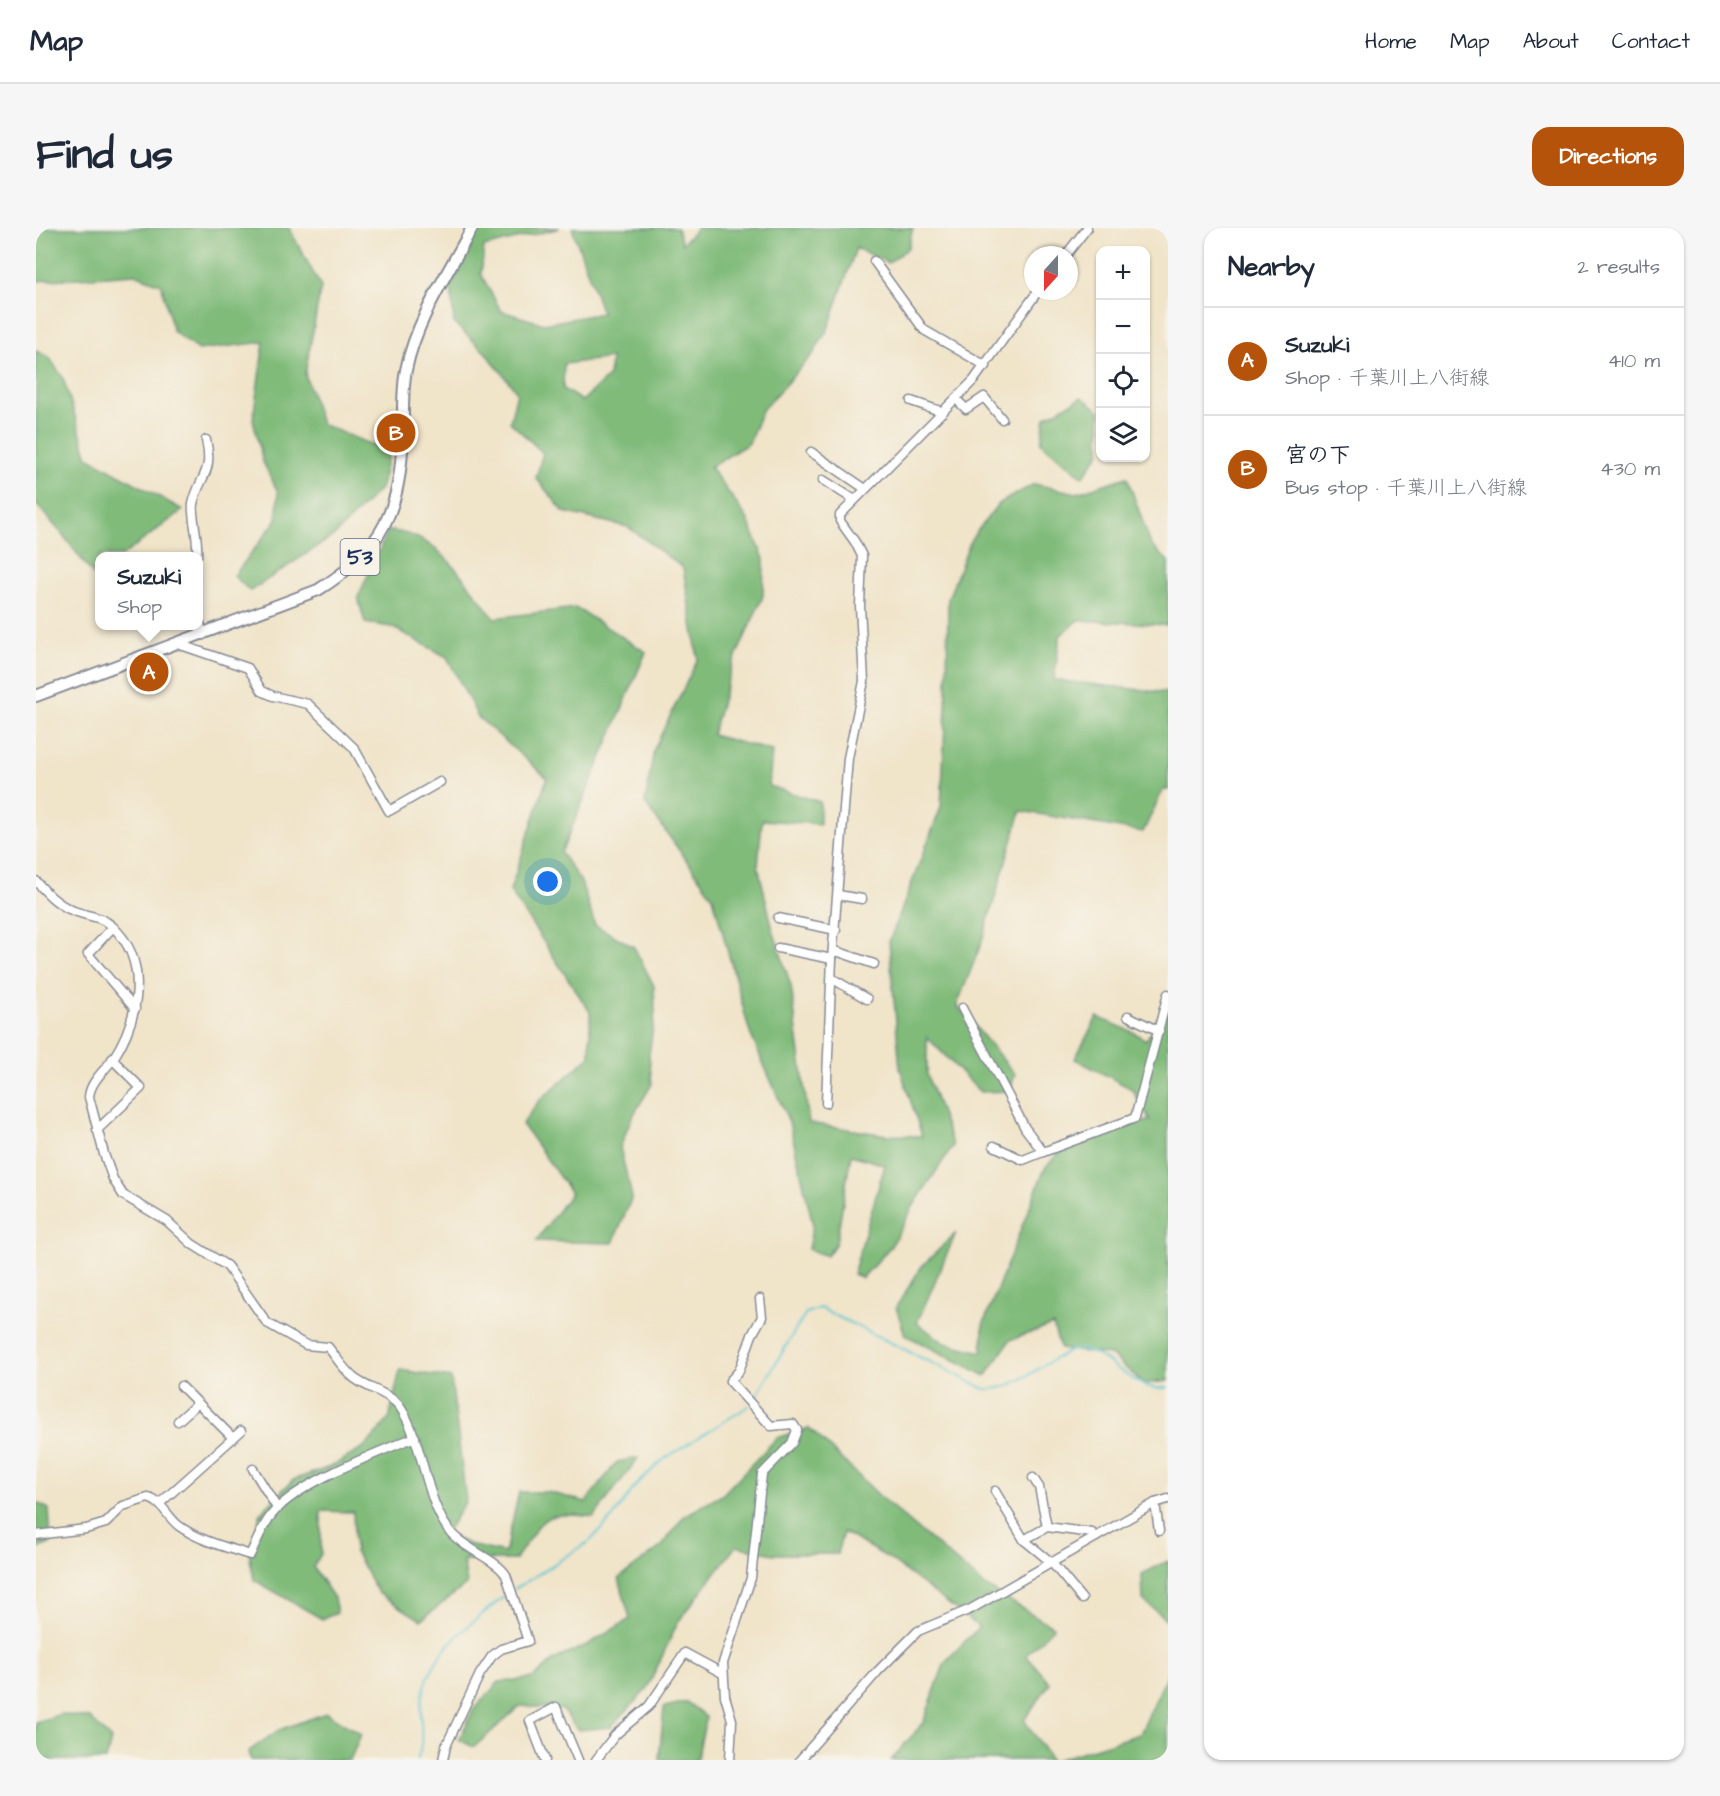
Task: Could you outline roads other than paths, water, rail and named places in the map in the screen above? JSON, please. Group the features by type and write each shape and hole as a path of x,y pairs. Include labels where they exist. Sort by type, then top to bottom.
{"main road":[{"name":"53","path":"36,696 204,635 318,590 338,577 376,541 389,518 399,486 406,371 413,344 472,228"}],"street":[{"path":"1073,246 1087,228"},
{"path":"874,261 924,330 986,366"},
{"path":"826,1103 832,959 848,758 864,681 860,606 862,556 839,518 853,499 956,399 986,366 1032,300"},
{"path":"956,399 966,409 984,397 1002,419"},
{"path":"911,401 943,412"},
{"path":"197,552 198,540 192,505 207,473 210,455 206,440"},
{"path":"811,452 864,488"},
{"path":"823,480 853,499"},
{"path":"202,630 204,635"},
{"path":"178,644 248,668 262,691 273,696 308,704 354,748 389,811 440,783"},
{"path":"36,881 51,898 66,908 99,917 113,927 128,948 136,971 135,1009 129,1027 112,1059 89,1089 89,1101 97,1130 113,1179 123,1195 167,1221 192,1245 227,1266 267,1323 306,1344 328,1347 355,1378 392,1399 401,1408 415,1437 444,1520 451,1533 470,1550 503,1570 528,1641 501,1649 488,1662 446,1746 443,1760"},
{"path":"838,895 862,899"},
{"path":"778,918 836,930"},
{"path":"113,927 88,954 135,1009"},
{"path":"778,948 832,959"},
{"path":"833,950 874,964"},
{"path":"832,979 867,999"},
{"path":"994,1146 1023,1161 1135,1118 1168,994"},
{"path":"962,1008 1026,1128 1042,1152"},
{"path":"1128,1016 1159,1031"},
{"path":"97,1130 141,1088 112,1059"},
{"path":"730,1760 732,1720 722,1673 751,1578 762,1474 792,1443 797,1430 793,1424 771,1426 730,1381 739,1371 752,1335 762,1317 760,1299"},
{"path":"181,1386 233,1438"},
{"path":"178,1421 198,1402"},
{"path":"159,1504 241,1431"},
{"path":"36,1535 86,1529 106,1523 123,1506 148,1498 159,1504 178,1525 192,1534 250,1555 277,1508 350,1465 415,1437"},
{"path":"253,1469 277,1508"},
{"path":"1033,1478 1039,1488 1047,1527"},
{"path":"995,1491 1024,1540 1052,1563 1082,1599"},
{"path":"800,1760 884,1664 918,1631 971,1609 1155,1503 1168,1499"},
{"path":"1155,1503 1159,1531"},
{"path":"1024,1540 1047,1527 1092,1533 1096,1537"},
{"path":"596,1760 615,1735 649,1706 685,1653 722,1673"},
{"path":"545,1760 530,1721 556,1707 578,1760"}],"waterway":[{"path":"753,1402 806,1313 820,1308 985,1389 1004,1387 1013,1383 1072,1350 1085,1351 1098,1356 1143,1385 1155,1388 1168,1387"},
{"path":"515,1589 590,1541 613,1517 637,1484 664,1459 749,1406"},
{"path":"417,1760 421,1746 422,1700 426,1682 434,1666 455,1638 510,1592"}],"place":[{"name":"宮の下","path":"396,433"},
{"name":"Suzuki","path":"149,672"}]}
